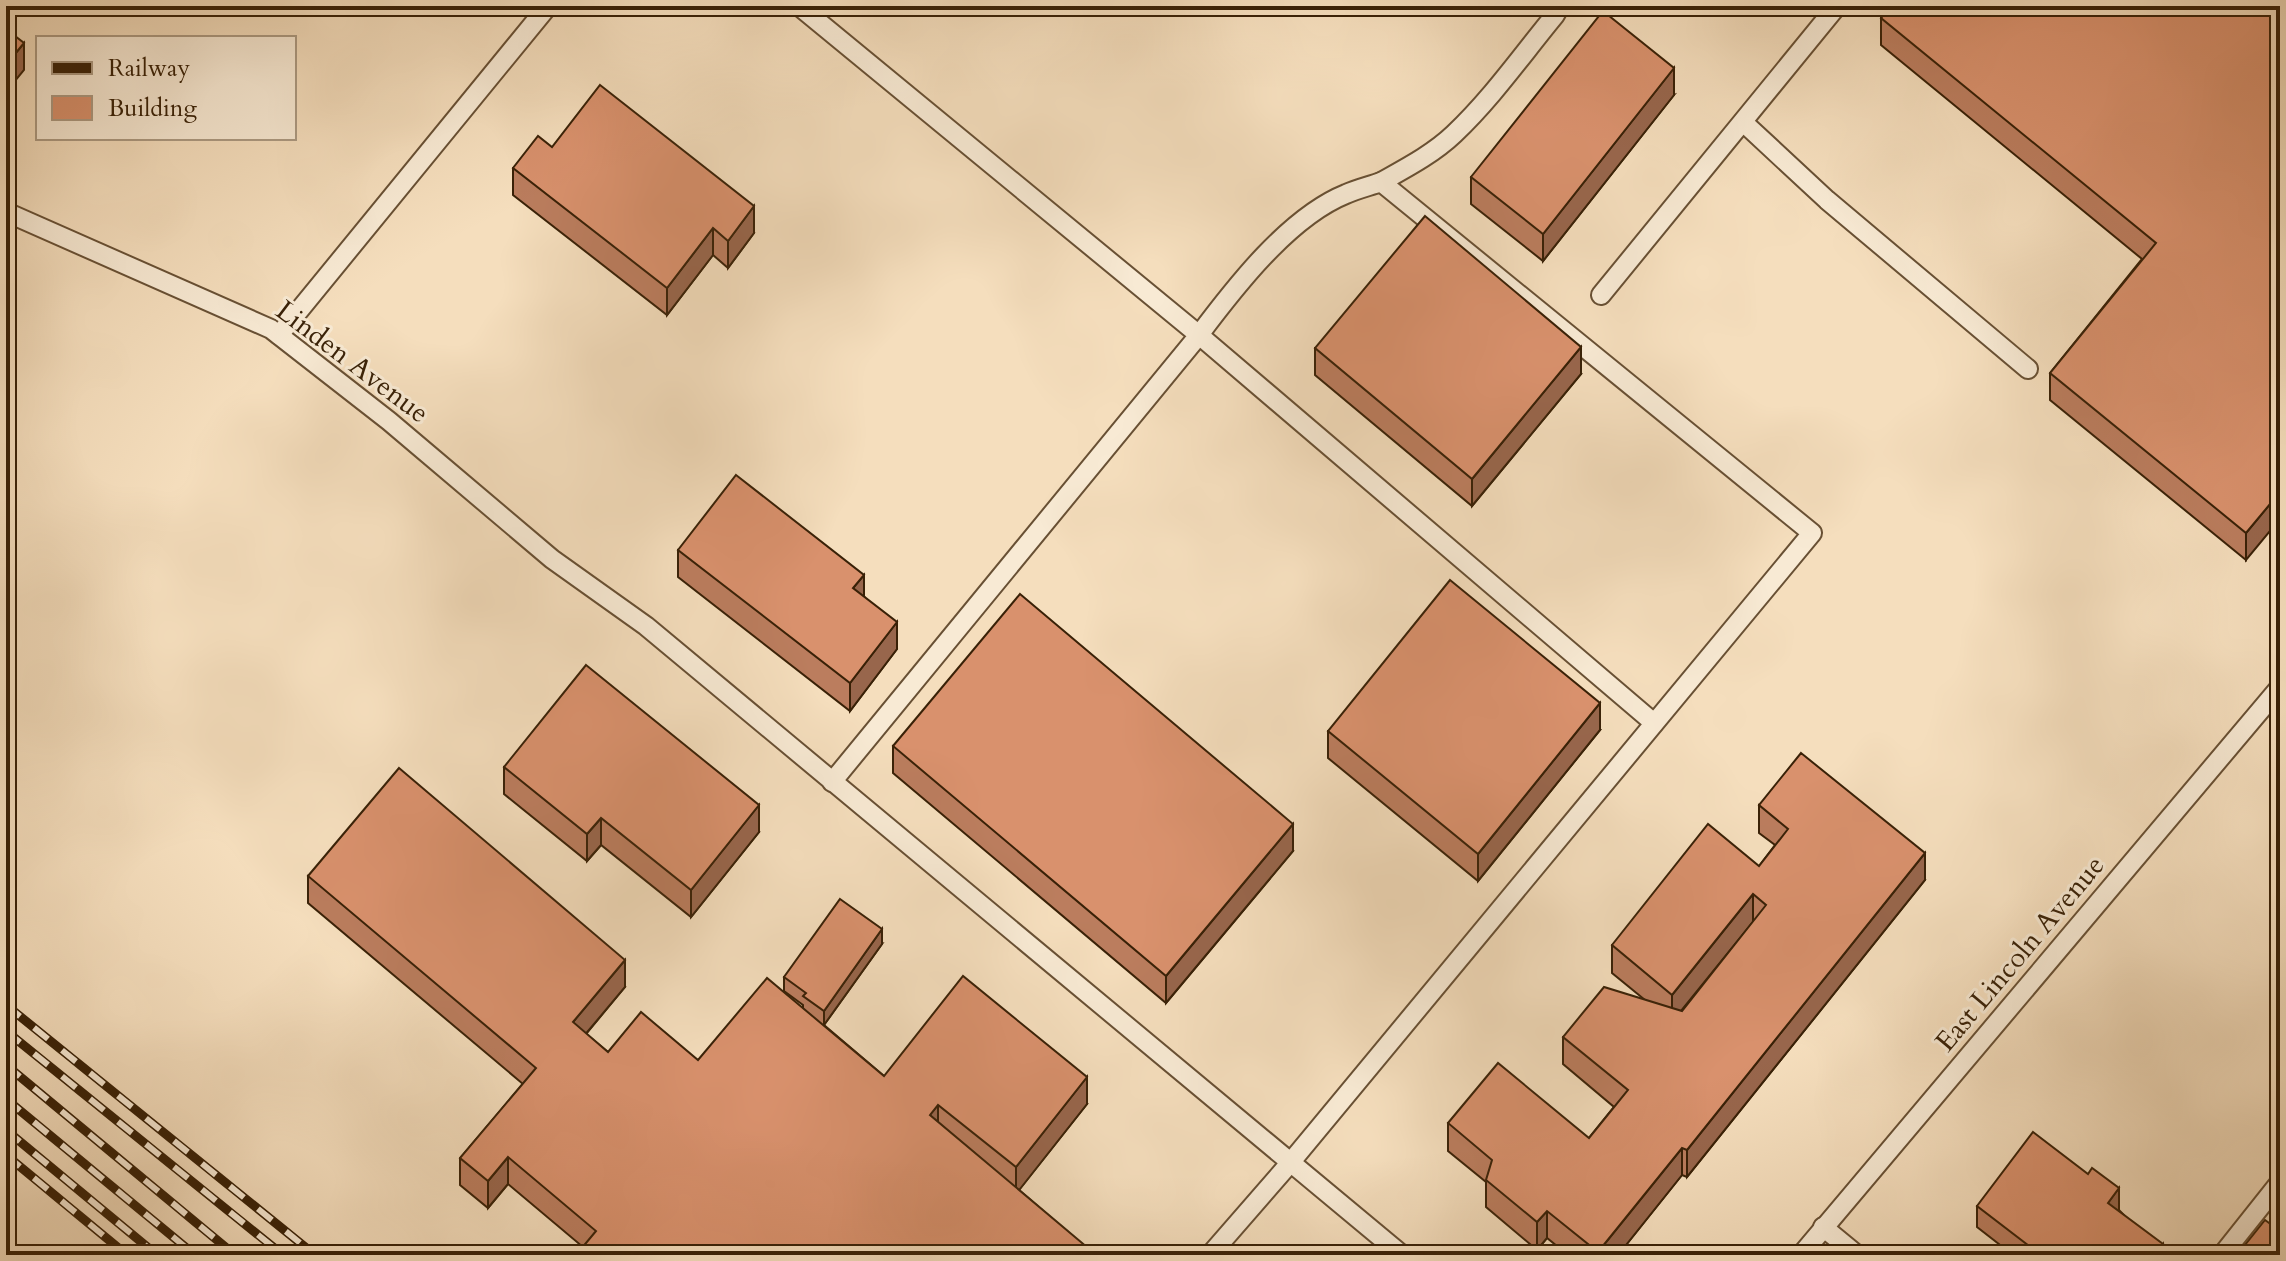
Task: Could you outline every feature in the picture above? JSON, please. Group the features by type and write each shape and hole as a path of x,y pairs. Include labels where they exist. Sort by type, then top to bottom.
{"lane":[{"path":"279,335 548,6"},
{"path":"799,6 1199,335 1654,723"},
{"path":"832,782 1240,281 1315,210 1344,194 1381,182 1453,135 1486,99 1560,6"},
{"path":"1601,295 1837,6"},
{"path":"1743,122 1827,200 2028,369"},
{"path":"1210,1255 1290,1163 1812,533 1381,182"},
{"name":"Linden Avenue","path":"6,212 271,329 389,421 552,559 646,626 1402,1255"},
{"name":"East Lincoln Avenue","path":"1801,1255 2280,687"},
{"path":"2222,1255 2280,1182"},
{"path":"1823,1227 1857,1255"}],"building":[{"path":"1891,6 2280,6 2280,492 2246,533 2050,373 2156,243 1881,18"},
{"path":"1603,11 1674,68 1543,234 1471,177"},
{"path":"6,29 24,43 6,65"},
{"path":"600,85 754,206 728,241 713,228 667,288 513,168 538,136 552,147"},
{"path":"1425,216 1581,347 1472,479 1315,348"},
{"path":"736,475 864,575 853,588 897,622 850,683 678,550"},
{"path":"1450,580 1600,703 1478,854 1328,731"},
{"path":"1020,594 1293,824 1166,976 893,746"},
{"path":"586,665 759,805 691,890 601,818 587,834 504,767"},
{"path":"1801,753 1925,853 1687,1150 1682,1148 1598,1252 1547,1211 1537,1222 1486,1180 1492,1160 1448,1123 1498,1063 1589,1138 1628,1090 1563,1037 1604,987 1682,1011 1766,905 1753,894 1672,995 1612,945 1708,824 1759,866 1788,829 1759,805"},
{"path":"399,768 625,960 573,1022 608,1052 641,1012 698,1060 767,978 884,1076 963,976 1087,1077 1016,1167 938,1105 930,1115 1094,1253 633,1255 625,1248 619,1255 576,1255 596,1231 508,1157 488,1181 460,1158 536,1068 308,876"},
{"path":"840,899 882,929 824,1011 784,977"},
{"path":"2033,1132 2088,1174 2092,1168 2119,1188 2108,1203 2163,1244 2155,1255 2041,1255 1977,1206"},
{"path":"2265,1220 2280,1231 2280,1255 2237,1255"}],"railway":[{"path":"6,1005 315,1255"},
{"path":"6,1031 283,1255"},
{"path":"6,1065 235,1255"},
{"path":"6,1099 195,1255"},
{"path":"6,1130 157,1255"},
{"path":"6,1155 127,1255"}]}
